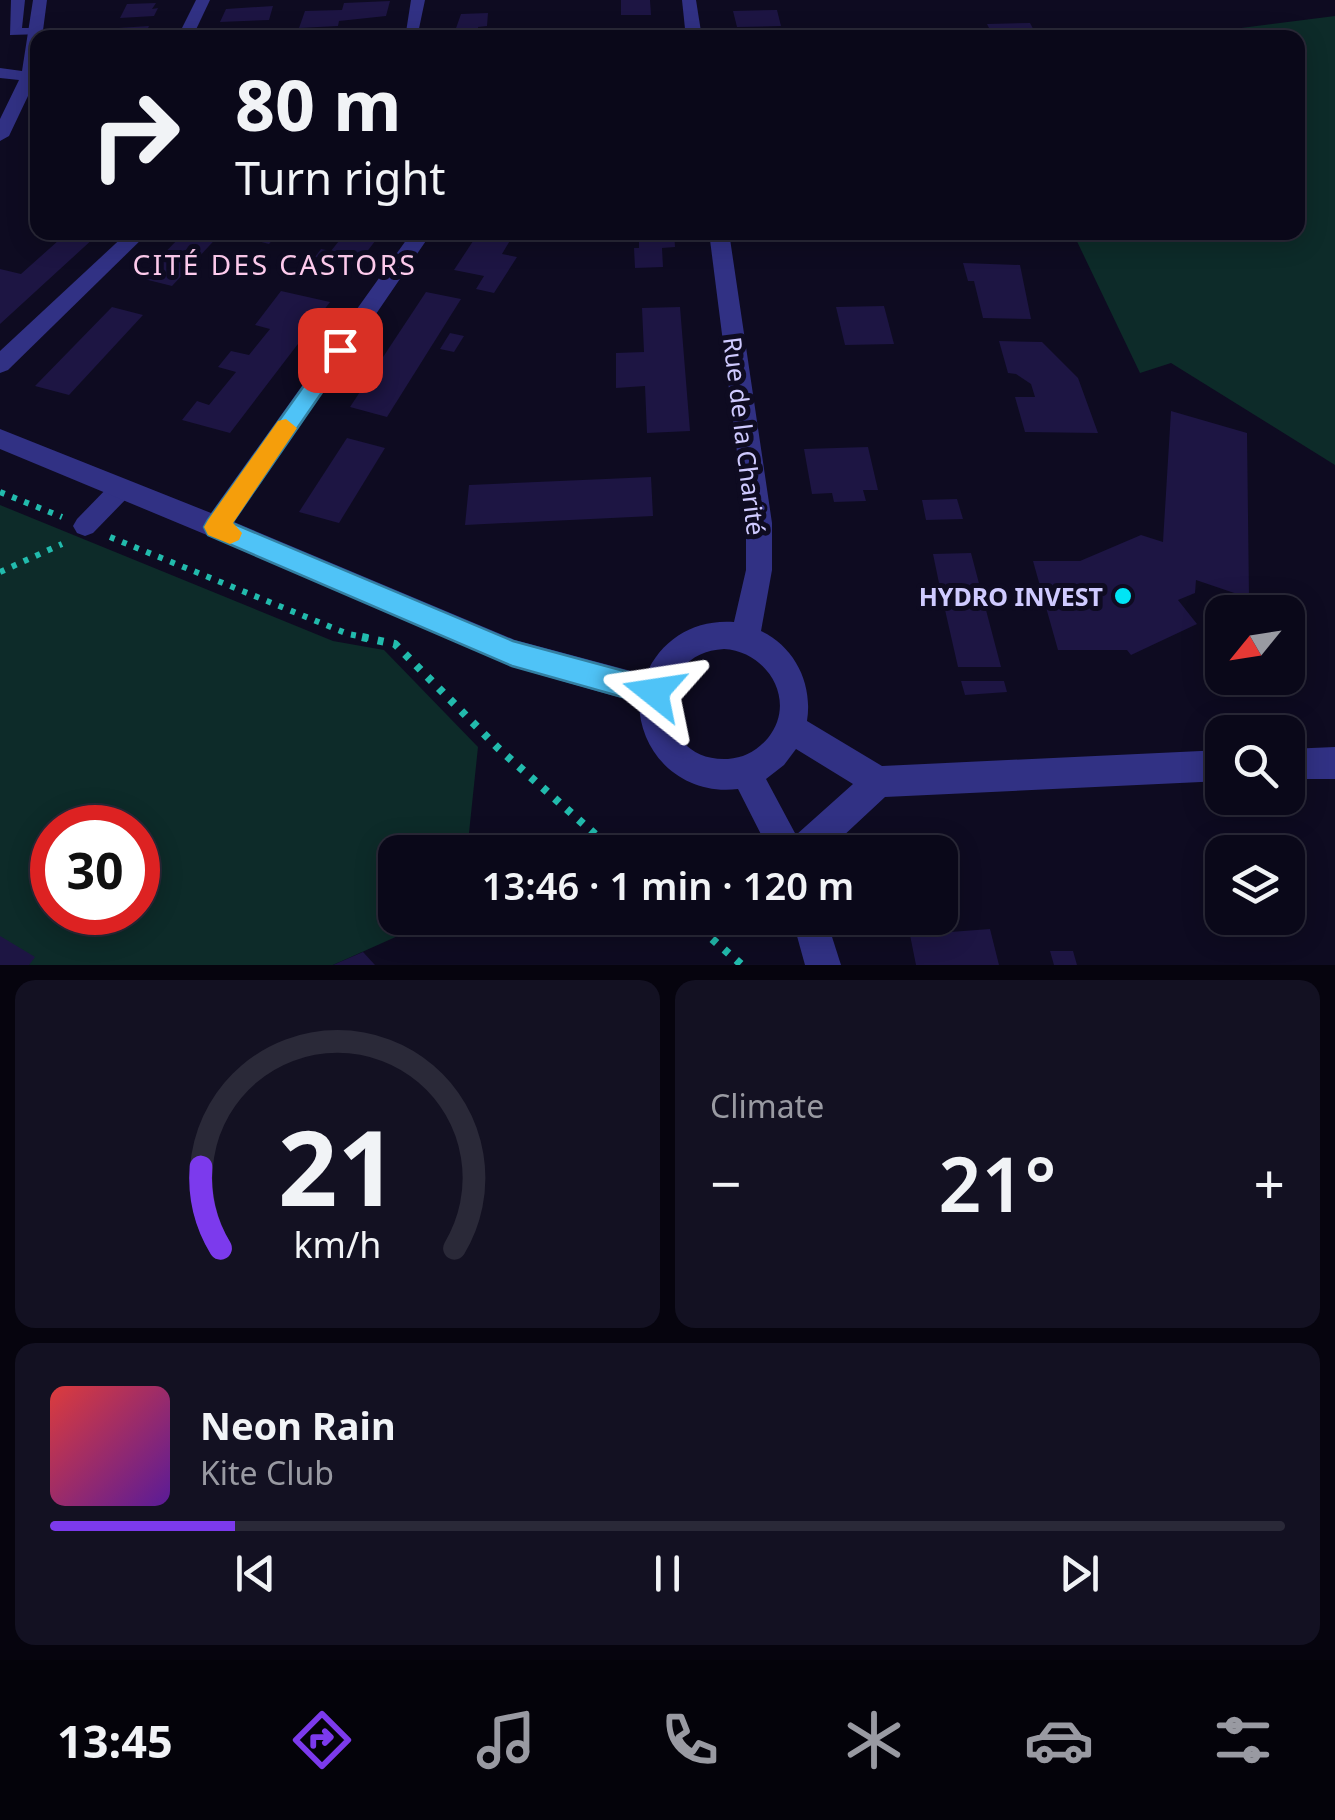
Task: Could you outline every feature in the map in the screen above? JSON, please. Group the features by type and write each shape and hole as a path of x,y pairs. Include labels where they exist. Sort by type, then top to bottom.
{"street":[{"path":"38,30 40,0"},
{"path":"188,30 203,0"},
{"path":"414,30 418,0"},
{"path":"689,0 693,30"},
{"path":"0,136 30,72"},
{"path":"0,73 29,77"},
{"path":"0,364 132,240"},
{"path":"216,527 417,240"},
{"name":"Rue de la Charité","path":"721,240 759,523 759,570 745,638"},
{"path":"0,439 512,653 654,692"},
{"path":"705,636 745,638 764,648 780,664 790,684 794,706 791,729 782,748 766,764 746,773 705,772 686,763 660,732 654,692 666,664 687,644 705,636"},
{"path":"791,729 879,782 1205,767"},
{"path":"1305,764 1335,763"},
{"path":"746,773 779,835"},
{"path":"821,835 879,782"},
{"path":"814,935 823,965"}],"lane":[{"path":"18,0 15,32 30,31"},
{"path":"85,526 121,490"}],"path":[{"path":"0,492 348,634 395,644 498,748 596,835"},
{"path":"0,572 48,553 85,526"},
{"path":"708,935 742,965"}],"green space":[{"path":"1335,16 1335,465 1171,363 1140,373 1076,240 1305,240 1305,30 1226,30"},
{"path":"0,505 333,641 384,650 478,747 469,835 378,835 378,935 400,935 333,965 0,965"}],"building":[{"path":"621,0 650,0 651,15 621,15"},
{"path":"390,1 386,16 339,21 338,26 299,28 305,11 342,10 344,3"},
{"path":"156,3 152,9 158,8 154,16 120,18 127,4"},
{"path":"273,6 269,20 220,22 226,9"},
{"path":"777,10 781,26 737,27 733,11"},
{"path":"488,13 487,26 455,30 461,14"},
{"path":"1030,23 1034,30 990,30 987,24"},
{"path":"149,26 147,30 118,28"},
{"path":"59,240 92,240 0,324 0,269 21,274"},
{"path":"177,240 215,240 172,286 140,278"},
{"path":"340,240 376,240 356,266 315,257 321,249 331,251"},
{"path":"474,240 510,240 502,254 517,257 494,293 476,289 484,276 454,270"},
{"path":"639,240 675,240 675,247 662,248 663,267 635,268 634,248 639,248"},
{"path":"963,263 1020,265 1031,319 983,318 974,281 968,281"},
{"path":"281,291 330,302 230,433 182,420 197,401 209,405 236,372 218,367 231,351 249,355 270,329 255,325"},
{"path":"426,292 461,299 387,417 350,407"},
{"path":"884,306 894,344 845,345 836,307"},
{"path":"112,307 143,315 69,395 35,386"},
{"path":"680,307 690,431 647,433 645,386 616,388 616,353 644,352 642,308"},
{"path":"450,333 464,336 454,352 440,349"},
{"path":"999,341 1042,342 1078,378 1098,433 1025,432 1015,397 1035,397 1031,384 1008,373"},
{"path":"1171,411 1247,433 1249,595 1196,580 1195,593 1178,600 1197,624 1131,655 1127,650 1058,650 1033,561 1080,561 1141,535 1163,542"},
{"path":"347,438 385,448 339,523 299,512"},
{"path":"868,447 878,490 863,490 866,501 834,502 832,493 812,494 804,449"},
{"path":"651,477 653,516 465,525 469,485"},
{"path":"957,499 963,519 926,520 922,500"},
{"path":"971,553 1001,667 958,667 943,601 935,601 932,583 939,583 933,554"},
{"path":"961,681 1004,681 1007,692 965,695"},
{"path":"990,929 999,965 916,965 910,935 958,935 958,931"},
{"path":"0,936 35,957 29,965 0,965"},
{"path":"1050,951 1073,951 1077,965 1054,965"},
{"path":"363,952 375,965 333,965"}],"slow traffic":[{"path":"230,533 216,527 286,428"}],"place":[{"name":"HYDRO INVEST","path":"1123,596"}],"district":[{"name":"CITÉ DES CASTORS","path":"275,264"}],"route":[{"path":"340,350 216,527 512,653 654,692"}]}
